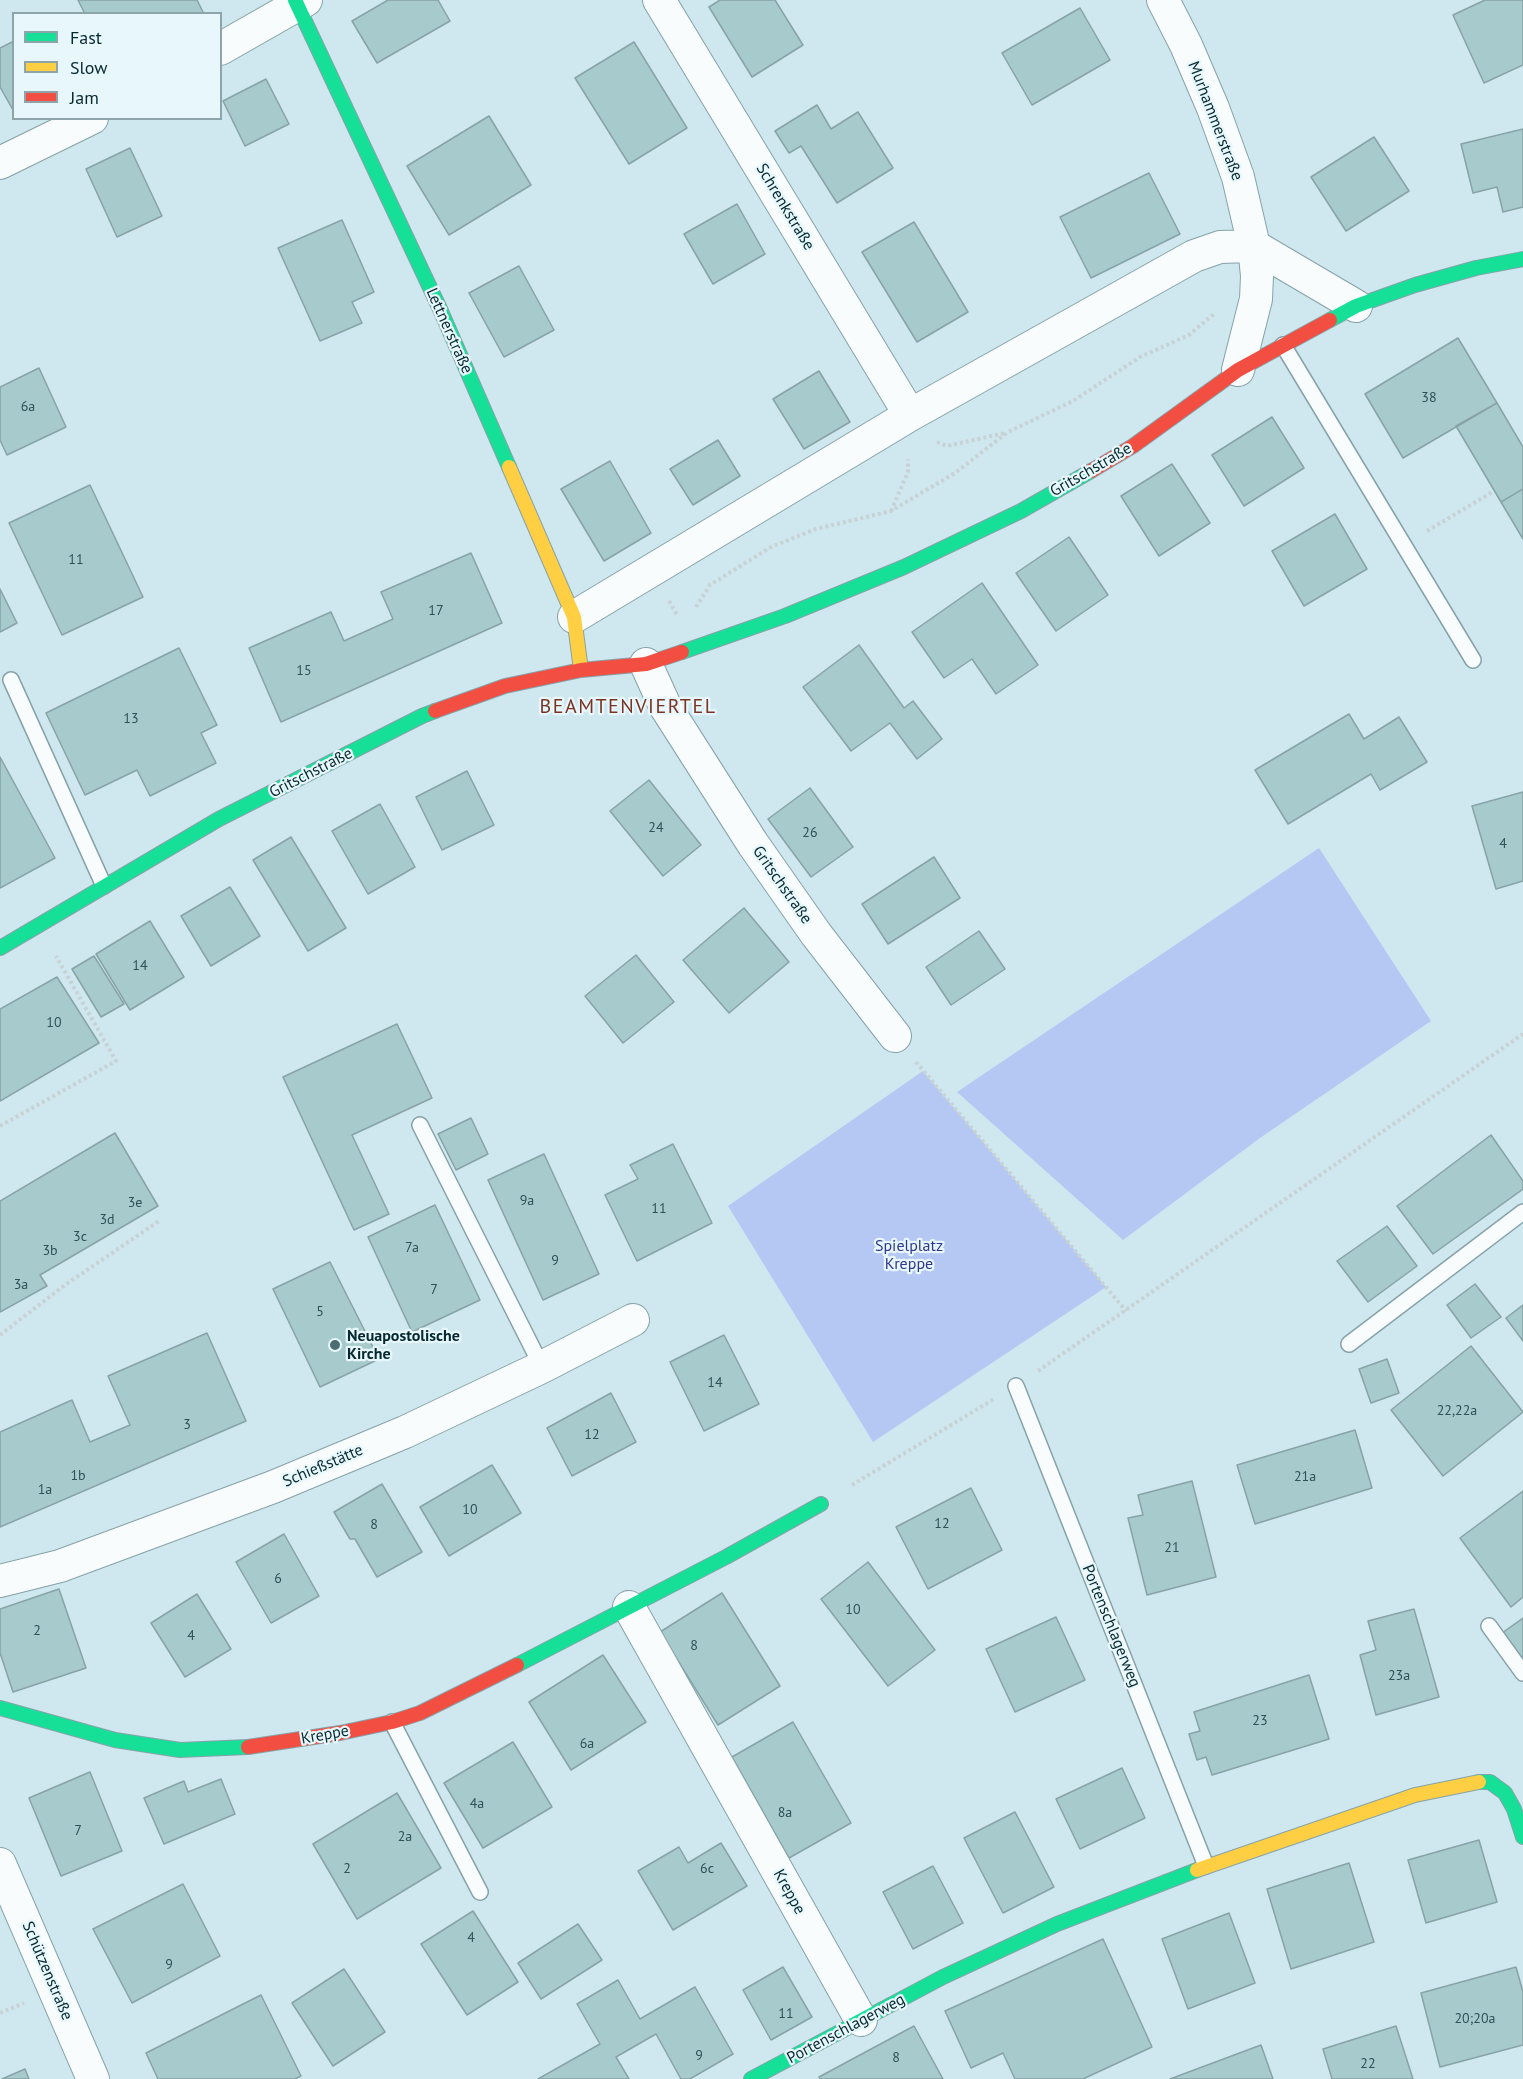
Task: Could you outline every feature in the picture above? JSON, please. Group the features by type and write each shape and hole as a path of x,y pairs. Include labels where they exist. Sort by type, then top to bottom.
{"street":[{"name":"Schrenkstraße","path":"659,0 905,418"},
{"name":"Murhammerstraße","path":"1163,0 1186,45 1213,108 1238,177 1254,246 1257,276 1256,299 1238,370"},
{"path":"222,48 300,2"},
{"name":"Lettnerstraße","path":"300,2 440,309 574,616 581,670"},
{"path":"0,162 88,120"},
{"path":"574,616 905,418 1194,256 1220,248 1254,246 1356,306"},
{"name":"Gritschstraße","path":"0,948 219,819 422,716 505,686 581,670 646,664 845,592 973,535 1030,505 1133,446 1238,370 1356,306 1415,285 1476,268 1523,259"},
{"name":"Gritschstraße","path":"646,664 665,706 753,844 816,934 894,1036"},
{"name":"Schießstätte","path":"0,1581 60,1566 273,1487 405,1432 542,1367 633,1320"},
{"name":"Kreppe","path":"0,1708 115,1740 180,1750 232,1749 285,1742 392,1722 420,1713 629,1607 821,1504"},
{"name":"Kreppe","path":"629,1607 861,2020"},
{"name":"Portenschlagerweg","path":"751,2079 943,1977 1056,1924 1206,1866 1414,1795 1473,1782 1490,1782 1505,1793 1514,1809 1523,1837"},
{"name":"Schützenstraße","path":"0,1864 93,2079"}],"lane":[{"path":"1283,345 1473,660"},
{"path":"11,680 104,886"},
{"path":"420,1125 542,1367"},
{"path":"1349,1344 1523,1212"},
{"name":"Portenschlagerweg","path":"1016,1386 1206,1866"},
{"path":"1489,1626 1523,1673"},
{"path":"392,1722 480,1892"}],"path":[{"path":"680,652 684,626 710,585 780,544 816,529 891,511 955,473 1008,432 1073,401 1140,357 1189,335 1219,310"},
{"path":"905,418 923,437 947,446 1008,432"},
{"path":"891,511 908,472 905,418"},
{"path":"1403,546 1494,491"},
{"path":"0,1126 116,1061 38,925"},
{"path":"821,1504 1016,1386 1523,1034"},
{"path":"894,1036 1126,1311"},
{"path":"0,1335 65,1285 159,1221"}],"green space":[{"path":"1319,848 1431,1021 1260,1138 1123,1240 957,1092"},
{"name":"Spielplatz Kreppe","path":"923,1071 1106,1287 873,1442 728,1206"}],"building":[{"path":"78,0 197,0 203,12 84,12"},
{"path":"388,0 438,0 450,21 377,63 352,21"},
{"path":"720,0 775,0 803,45 752,77 709,7"},
{"path":"1485,0 1523,0 1523,65 1484,83 1453,15"},
{"path":"1080,8 1110,60 1032,105 1002,53"},
{"path":"12,42 12,108 0,87 0,48"},
{"path":"634,42 687,128 629,164 575,78"},
{"path":"266,79 289,124 245,146 223,101"},
{"path":"817,105 831,129 858,112 893,168 837,203 801,146 789,153 775,131"},
{"path":"489,116 531,185 449,235 407,166"},
{"path":"1523,129 1523,207 1503,212 1497,187 1473,193 1461,144"},
{"path":"1374,137 1409,191 1346,231 1311,177"},
{"path":"130,148 162,216 117,237 86,169"},
{"path":"1149,173 1180,234 1091,278 1060,217"},
{"path":"737,204 765,254 713,284 684,234"},
{"path":"342,220 374,292 352,302 362,323 320,341 278,248"},
{"path":"914,222 968,312 917,342 862,252"},
{"path":"519,266 554,330 504,357 469,293"},
{"path":"1458,338 1497,403 1403,458 1365,394"},
{"path":"39,368 66,427 7,455 0,440 0,387"},
{"path":"819,371 850,422 804,449 773,399"},
{"path":"1497,403 1523,447 1523,489 1501,502 1456,426"},
{"path":"1272,417 1304,468 1244,506 1212,455"},
{"path":"718,440 740,476 693,505 670,469"},
{"path":"610,461 651,533 604,561 561,489"},
{"path":"1172,464 1210,523 1159,556 1121,496"},
{"path":"90,485 143,597 62,635 9,523"},
{"path":"1523,489 1523,539 1501,502"},
{"path":"1335,514 1367,569 1304,606 1272,551"},
{"path":"1069,537 1108,595 1056,631 1016,573"},
{"path":"471,553 502,623 281,722 249,648 331,612 344,641 393,619 381,592"},
{"path":"982,583 1038,665 996,694 972,659 944,678 912,632"},
{"path":"0,589 17,623 0,632"},
{"path":"859,645 904,708 913,701 942,739 917,759 890,723 851,751 803,687"},
{"path":"179,648 217,725 201,733 216,763 150,796 137,770 85,795 46,713"},
{"path":"1349,714 1364,739 1399,717 1427,762 1380,790 1371,774 1288,824 1255,770"},
{"path":"0,757 55,858 0,888"},
{"path":"467,771 494,825 442,850 416,797"},
{"path":"649,780 701,845 663,876 610,811"},
{"path":"810,788 853,847 811,877 768,819"},
{"path":"1523,792 1523,881 1496,889 1472,806"},
{"path":"380,804 415,867 368,894 332,831"},
{"path":"291,837 346,928 308,951 253,860"},
{"path":"934,857 960,898 888,944 862,904"},
{"path":"230,887 260,936 211,966 181,916"},
{"path":"744,908 789,962 729,1013 683,960"},
{"path":"150,921 184,977 130,1010 96,954"},
{"path":"979,931 1005,969 951,1005 926,967"},
{"path":"636,955 674,1002 623,1043 585,996"},
{"path":"94,956 124,1004 101,1017 72,969"},
{"path":"57,977 99,1043 0,1101 0,1009"},
{"path":"397,1024 432,1098 352,1135 389,1214 354,1230 283,1077"},
{"path":"471,1118 488,1154 456,1170 438,1134"},
{"path":"115,1133 158,1206 40,1275 47,1286 0,1312 0,1201"},
{"path":"1491,1135 1523,1181 1523,1189 1433,1254 1397,1206"},
{"path":"673,1144 712,1223 637,1261 605,1195 638,1179 630,1165"},
{"path":"544,1154 599,1274 543,1300 488,1180"},
{"path":"435,1205 480,1300 412,1332 368,1237"},
{"path":"1387,1226 1417,1266 1368,1302 1337,1261"},
{"path":"330,1262 379,1359 320,1387 273,1289"},
{"path":"1475,1284 1501,1317 1471,1338 1447,1305"},
{"path":"1523,1305 1523,1341 1506,1318"},
{"path":"207,1333 246,1421 0,1527 0,1432 72,1400 90,1442 130,1425 108,1376"},
{"path":"724,1335 759,1404 704,1431 670,1362"},
{"path":"1471,1346 1523,1412 1443,1476 1391,1410"},
{"path":"1387,1359 1399,1393 1371,1403 1359,1369"},
{"path":"611,1393 636,1442 572,1476 547,1428"},
{"path":"1355,1430 1372,1488 1255,1524 1237,1465"},
{"path":"492,1465 521,1513 449,1556 420,1507"},
{"path":"1192,1481 1216,1577 1147,1595 1128,1518 1143,1515 1138,1495"},
{"path":"382,1484 422,1552 377,1577 355,1539 350,1539 334,1512"},
{"path":"971,1488 1002,1550 928,1589 896,1527"},
{"path":"1523,1491 1523,1597 1511,1607 1460,1538"},
{"path":"284,1534 319,1596 271,1623 236,1562"},
{"path":"868,1562 935,1650 888,1686 821,1599"},
{"path":"59,1589 86,1668 13,1692 0,1653 0,1609"},
{"path":"722,1593 780,1686 718,1725 660,1632"},
{"path":"197,1594 231,1649 185,1677 151,1623"},
{"path":"1414,1609 1439,1697 1376,1715 1360,1655 1376,1650 1368,1621"},
{"path":"1056,1617 1085,1680 1015,1712 986,1649"},
{"path":"1523,1618 1523,1662 1502,1633"},
{"path":"603,1655 646,1722 571,1770 529,1702"},
{"path":"1309,1675 1329,1739 1212,1775 1206,1757 1197,1760 1189,1734 1200,1731 1194,1712"},
{"path":"793,1722 851,1823 789,1858 732,1757"},
{"path":"513,1742 552,1807 483,1848 444,1783"},
{"path":"1122,1768 1145,1818 1080,1849 1056,1799"},
{"path":"90,1772 122,1851 61,1876 29,1798"},
{"path":"221,1779 235,1814 164,1844 144,1798 184,1781 188,1792"},
{"path":"397,1793 441,1868 357,1919 313,1844"},
{"path":"1015,1812 1054,1887 1003,1913 964,1838"},
{"path":"1479,1840 1497,1902 1426,1923 1408,1860"},
{"path":"721,1843 747,1886 673,1930 638,1871 679,1847 688,1863"},
{"path":"1349,1863 1374,1942 1291,1969 1267,1889"},
{"path":"933,1866 963,1923 913,1949 883,1892"},
{"path":"183,1884 220,1956 132,2003 93,1929"},
{"path":"473,1911 518,1982 467,2015 421,1944"},
{"path":"1229,1913 1255,1983 1188,2009 1162,1939"},
{"path":"578,1924 602,1960 541,1999 518,1963"},
{"path":"1103,1939 1152,2047 1083,2079 1015,2079 1003,2053 971,2068 945,2011"},
{"path":"783,1967 812,2017 771,2040 743,1990"},
{"path":"1516,1967 1523,1992 1523,2045 1440,2067 1421,1993"},
{"path":"344,1969 385,2032 333,2066 292,2003"},
{"path":"618,1980 640,2019 695,1987 733,2054 690,2079 681,2079 656,2034 616,2057 629,2079 538,2079 600,2044 577,2004"},
{"path":"261,1995 301,2076 295,2079 158,2079 146,2053"},
{"path":"914,2026 943,2079 820,2079 819,2077"},
{"path":"1396,2026 1413,2079 1332,2079 1323,2049"},
{"path":"1261,2045 1273,2079 1170,2079"},
{"path":"25,2069 29,2079 2,2079"}],"traffic: fast":[{"path":"295,0 440,309 509,467"},
{"path":"1330,320 1356,306 1415,285 1476,268 1523,259"},
{"path":"682,652 785,616 904,567 1021,511 1091,471"},
{"path":"0,948 219,819 435,711"},
{"path":"517,1665 726,1557 821,1504"},
{"path":"0,1708 115,1740 180,1750 248,1747"},
{"path":"1479,1782 1490,1782 1505,1793 1514,1809 1523,1837"},
{"path":"751,2079 943,1977 1057,1924 1197,1870"}],"traffic: slow":[{"path":"509,467 574,617 581,670"},
{"path":"1197,1870 1415,1795 1479,1782"}],"traffic: jam":[{"path":"1091,471 1133,446 1238,370 1330,320"},
{"path":"435,711 505,686 581,670 646,664 682,652"},
{"path":"248,1747 340,1733 392,1722 420,1713 517,1665"}],"place":[{"name":"Neuapostolische Kirche","path":"335,1345"}],"district":[{"name":"BEAMTENVIERTEL","path":"628,707"}]}
